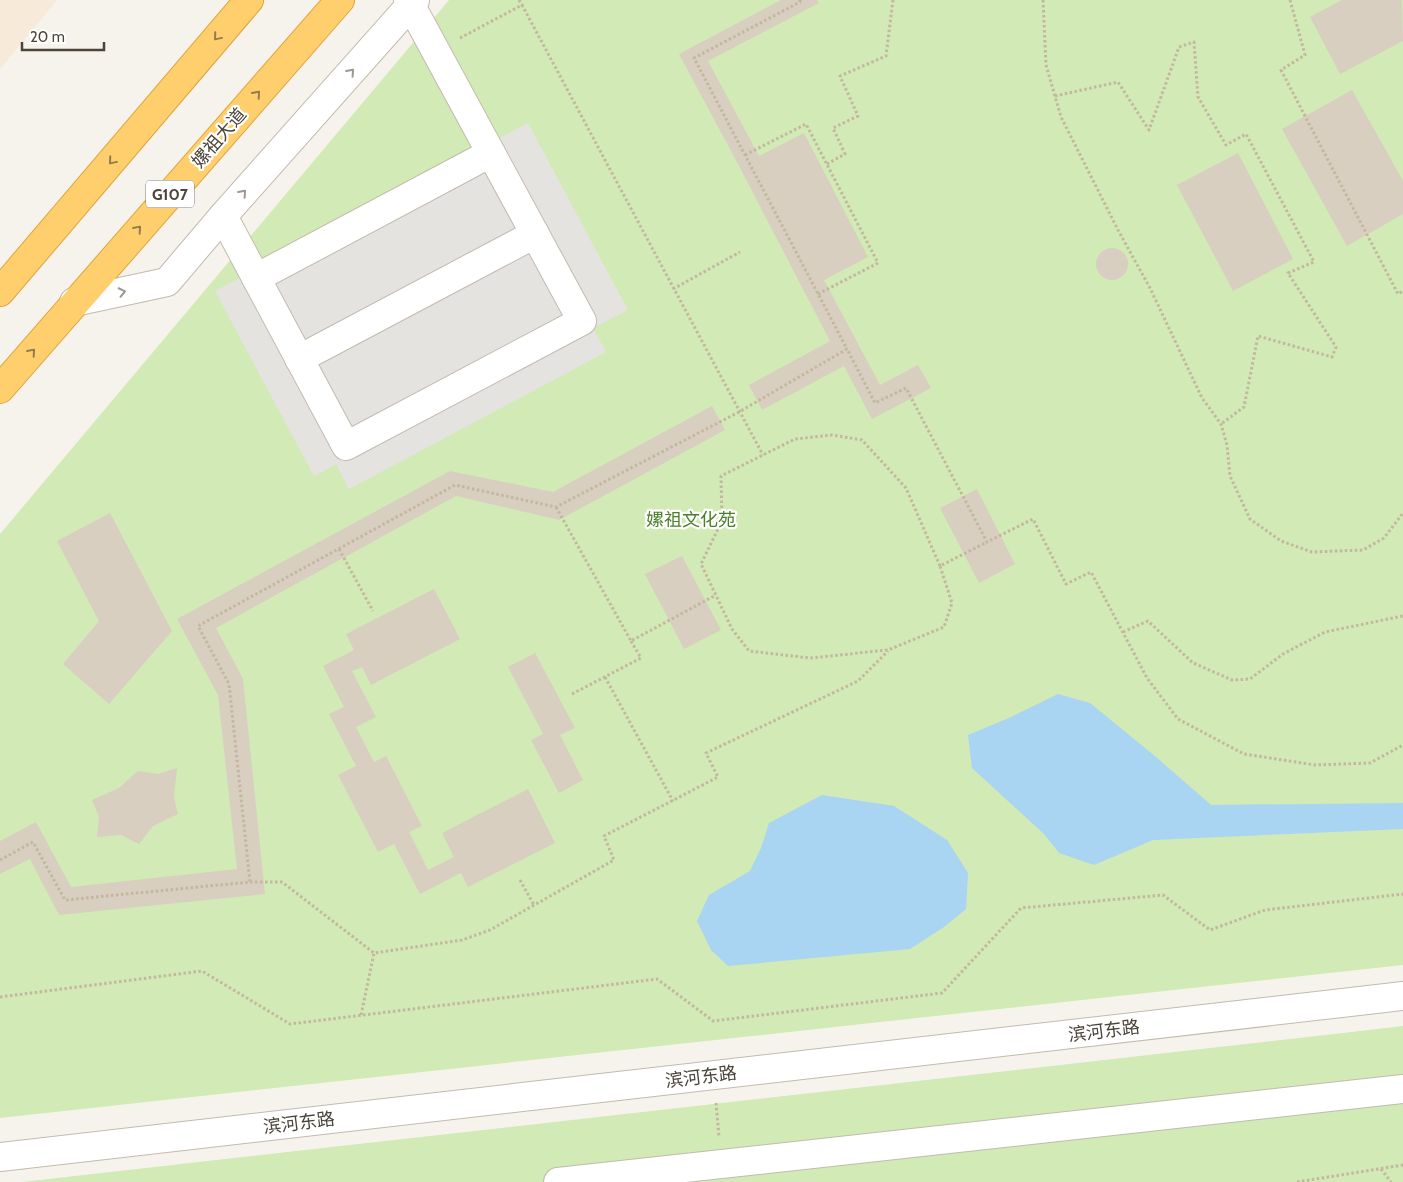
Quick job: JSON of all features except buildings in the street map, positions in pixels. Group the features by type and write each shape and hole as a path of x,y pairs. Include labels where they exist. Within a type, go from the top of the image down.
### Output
{"highway":[{"path":"0,292 249,0"},
{"name":"嫘祖大道","path":"0,389 74,302 340,0"}],"street":[{"path":"74,302 167,282 223,216 411,2 582,321 346,446 223,216"},
{"path":"256,278 491,153"},
{"path":"299,360 534,234"},
{"name":"滨河东路","path":"0,1157 1403,996"},
{"path":"558,1182 1403,1088"}],"path":[{"path":"519,0 763,455"},
{"path":"800,0 800,2 694,58 875,403 906,388 987,542"},
{"path":"827,164 845,154 833,128 858,116 840,76 886,56 893,0"},
{"path":"1043,0 1046,65 1061,117 1118,230 1150,288 1202,398 1221,424 1227,445 1230,476 1250,519 1280,540 1312,552 1363,550 1384,538 1403,513"},
{"path":"1290,0 1305,55 1280,70 1398,294 1403,291"},
{"path":"436,51 522,5"},
{"path":"1055,96 1118,82 1150,130 1179,47 1194,42 1198,97 1226,145 1246,134 1314,262 1288,274 1336,347 1332,357 1258,336 1244,407 1221,424"},
{"path":"745,155 806,124 878,263 818,294"},
{"path":"673,288 740,252"},
{"path":"250,882 229,684 198,626 455,485 556,506 739,412 847,350"},
{"path":"832,434 862,440 906,488 940,566 952,603 944,627 888,650 810,658 749,651 732,630 701,564 722,521 721,476 763,455 795,440 832,434"},
{"path":"556,506 641,658 572,694"},
{"path":"940,566 1033,518 1066,584 1091,572 1147,678 1178,719 1244,754 1316,766 1370,763 1403,745"},
{"path":"339,549 373,611"},
{"path":"631,641 716,595"},
{"path":"1123,632 1148,621 1193,663 1232,680 1250,680 1283,654 1325,632 1403,616"},
{"path":"0,860 33,842 65,900 250,882 282,882 374,953 462,940 490,930 614,860 604,836 718,777 706,753 858,681 888,650"},
{"path":"605,677 673,801"},
{"path":"520,880 534,905"},
{"path":"0,997 202,971 290,1024 658,979 713,1021 942,993 1021,908 1163,895 1210,930 1266,910 1403,894"},
{"path":"361,1015 374,953"},
{"path":"714,1075 721,1164"},
{"path":"1297,1182 1403,1166"},
{"path":"1380,1169 1391,1182"}],"shaded area":[{"path":"0,0 57,0 0,69"},
{"path":"528,123 628,310 593,328 606,352 349,489 336,464 314,476 215,291"}],"green space":[{"name":"嫘祖文化苑","path":"449,0 1403,0 1403,965 0,1118 0,534"},
{"path":"1403,1026 1403,1182 22,1182 1343,1033"}],"water":[{"path":"1058,694 1090,703 1211,805 1403,803 1403,829 1153,840 1094,865 1059,853 1044,834 972,768 968,735 1009,718"},
{"path":"822,795 894,806 947,840 968,873 966,909 944,927 910,949 728,966 711,950 697,921 709,895 750,871 761,848 769,823"}]}
